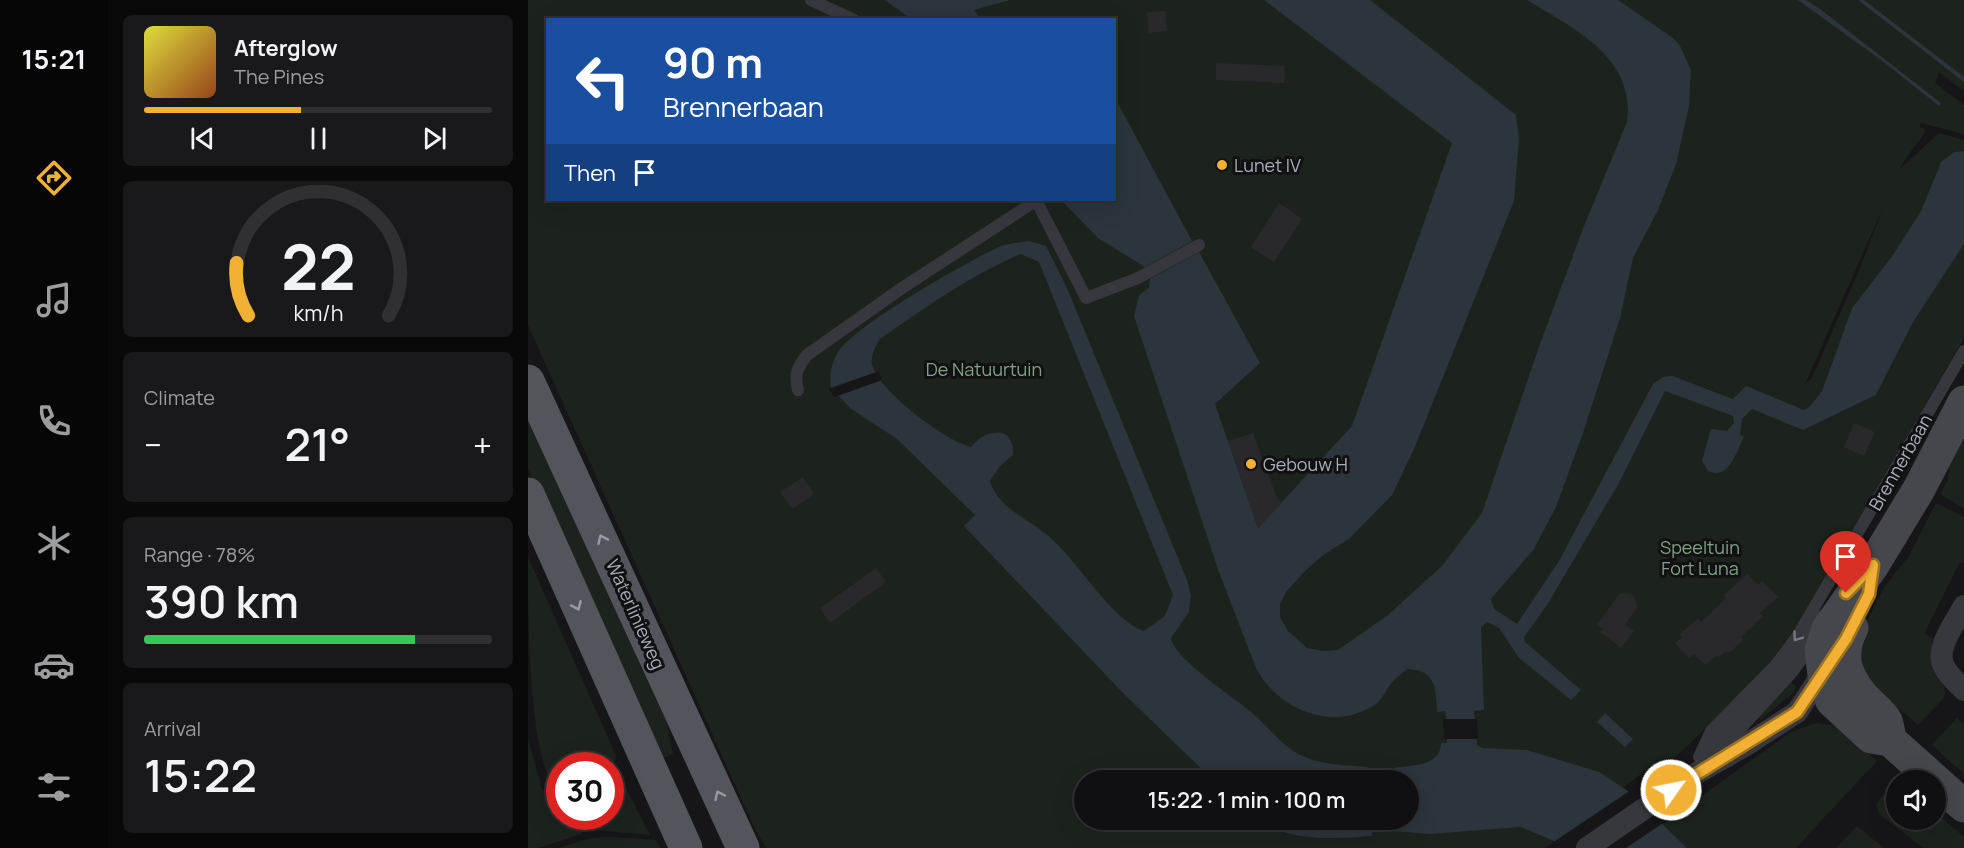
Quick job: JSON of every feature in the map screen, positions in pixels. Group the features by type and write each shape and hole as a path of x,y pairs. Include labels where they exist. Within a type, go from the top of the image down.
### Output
{"main road":[{"name":"Waterlinieweg","path":"528,381 743,848"},
{"path":"528,494 686,848"}],"street":[{"name":"Brennerbaan","path":"1849,701 1832,701 1825,684 1821,650 1828,629 1873,565 1919,489 1964,402"},
{"name":"Brennerbaan","path":"1690,777 1781,677 1833,607 1873,565"},
{"name":"Brennerbaan","path":"1797,712 1846,639 1869,594 1873,565"},
{"path":"1964,606 1942,649 1942,660 1944,668 1964,690"},
{"name":"Brennerbaan","path":"1846,639 1843,659 1847,674 1849,701"},
{"path":"1781,677 1802,669 1823,673"},
{"name":"Brennerbaan","path":"1587,848 1690,777 1797,712 1849,701"},
{"path":"1849,701 1924,770"},
{"path":"1946,790 1964,806"}],"lane":[{"path":"811,0 850,18"},
{"path":"798,390 795,378 797,367 807,355 902,288 1034,201"},
{"path":"1037,201 1086,298 1138,278 1199,245"},
{"name":"Brennerbaan","path":"1690,777 1712,731 1775,666 1798,635 1964,351"}],"green space":[{"path":"528,0 1964,0 1964,91 1939,72 1935,83 1964,105 1964,134 1921,123 1919,127 1926,129 1900,169 1939,133 1964,140 1964,151 1954,152 1938,169 1921,211 1893,255 1852,308 1822,391 1804,410 1733,399 1679,377 1803,430 1876,395 1912,324 1964,244 1964,338 1797,625 1773,659 1746,690 1667,765 1647,770 1551,839 1554,841 1546,848 766,848 755,829 528,325","holes":["1883,208 1860,268 1812,378 1805,384"]},
{"path":"528,419 667,723 673,754 664,758 564,555 528,469"},
{"path":"1964,429 1964,509 1940,494 1948,480 1951,455"},
{"path":"1936,503 1964,517 1964,563 1960,562 1924,634 1936,640 1945,693 1943,699 1918,725 1867,681 1856,662 1858,638 1885,586 1909,556"},
{"path":"528,557 614,752 546,752 546,770 536,720 528,614"},
{"path":"1792,682 1796,687 1794,692 1761,720 1757,715 1785,683"},
{"path":"1957,718 1964,725 1964,774 1932,745"},
{"path":"1816,723 1836,726 1877,761 1796,848 1687,848 1661,825 1791,732"},
{"path":"528,739 542,789 546,793 546,830 583,830 581,834 538,848 528,848"},
{"path":"624,784 650,835 594,830 624,830"},
{"path":"1886,792 1886,819 1879,814 1876,804"},
{"path":"1946,821 1964,837 1964,848 1923,848 1900,830 1946,830"},
{"path":"1857,826 1884,848 1836,848"},
{"path":"591,838 656,840 660,848 558,848"}],"shaded area":[{"path":"885,0 1010,0 974,10 980,18 910,18"},
{"path":"1264,0 1370,0 1516,115 1519,139 1514,201 1414,449 1392,495 1349,539 1323,555 1305,571 1286,592 1280,604 1280,617 1288,631 1307,648 1323,651 1338,650 1388,615 1442,566 1482,513 1540,344 1584,226 1627,122 1627,99 1622,80 1612,62 1582,34 1527,0 1618,0 1673,38 1680,46 1691,70 1689,106 1676,164 1658,210 1633,258 1620,318 1583,433 1556,507 1534,549 1491,599 1494,609 1517,624 1559,561 1653,384 1663,377 1673,376 1733,399 1746,386 1804,410 1810,406 1822,391 1852,308 1893,255 1921,211 1941,162 1954,152 1964,151 1964,244 1912,324 1876,395 1803,430 1752,409 1742,419 1740,435 1744,437 1735,457 1727,469 1715,473 1708,471 1702,461 1711,429 1727,431 1734,423 1733,416 1665,391 1619,483 1547,605 1524,637 1525,642 1581,690 1571,700 1519,658 1499,628 1487,622 1481,627 1484,710 1474,711 1477,745 1482,748 1527,750 1599,772 1628,791 1687,848 1562,848 1554,841 1521,827 1429,834 1392,831 1419,830 1419,770 1393,770 1393,768 1431,761 1440,751 1441,743 1447,743 1445,711 1437,712 1435,688 1429,677 1417,670 1407,669 1376,704 1360,713 1343,717 1308,713 1278,695 1256,668 1219,572 1134,316 1139,295 1149,288 1150,279 1199,252 1260,363 1215,404 1258,528 1352,426 1452,143"},
{"path":"1798,0 1806,0 1820,9 1941,103 1939,106 1881,60"},
{"path":"1858,0 1864,0 1964,77 1964,82"},
{"path":"1116,100 1192,241 1145,267 1098,238 1062,201 1116,201"},
{"path":"1029,241 1046,246 1067,288 1187,580 1191,595 1189,612 1171,638 1174,646 1205,677 1251,712 1293,751 1324,763 1367,767 1370,770 1203,770 1123,693 964,526 975,515 897,439 850,408 831,388 831,370 838,352 866,326 912,295 1005,245","holes":["1021,254 1039,262 1173,595 1165,616 1144,631 1118,614 1058,545 1039,528 1014,512 994,490 990,481 1000,466 1013,455 1010,439 1003,434 992,433 971,447 945,435 914,414 887,388 877,376 872,365 875,348 880,339 948,293 1002,262"]},
{"path":"1605,713 1633,739 1625,747 1597,722"},
{"path":"1278,830 1372,830 1372,836 1327,838"}],"pier":[{"path":"879,371 882,380 835,397 828,389"},
{"path":"1443,719 1477,719 1478,739 1444,739"},
{"path":"1631,790 1663,823 1626,848 1557,848 1552,843"}],"building":[{"path":"1165,11 1167,31 1149,33 1147,12"},
{"path":"1216,63 1285,66 1284,83 1216,80"},
{"path":"1279,203 1302,219 1274,262 1251,247"},
{"path":"1854,423 1875,432 1864,456 1844,447"},
{"name":"Gebouw H","path":"1253,433 1277,498 1282,503 1258,528 1228,441"},
{"path":"803,477 814,494 792,509 780,492"},
{"path":"876,568 886,582 830,623 820,608"},
{"path":"1747,574 1758,585 1762,581 1778,597 1760,613 1763,616 1741,637 1743,640 1729,653 1726,651 1719,657 1717,655 1707,664 1704,664 1694,654 1689,658 1675,643 1682,637 1680,634 1698,618 1701,622 1726,598 1724,595"},
{"path":"1620,593 1633,595 1638,606 1625,625 1634,631 1621,648 1600,632 1603,629 1597,625"}],"place":[{"name":"Lunet IV","path":"1222,165"},
{"name":"Gebouw H","path":"1251,464"}],"route":[{"path":"1671,790 1797,712 1846,639 1869,594 1873,565 1846,593"}],"park label":[{"name":"De Natuurtuin","path":"984,369"},
{"name":"Speeltuin Fort Luna","path":"1700,557"}]}
